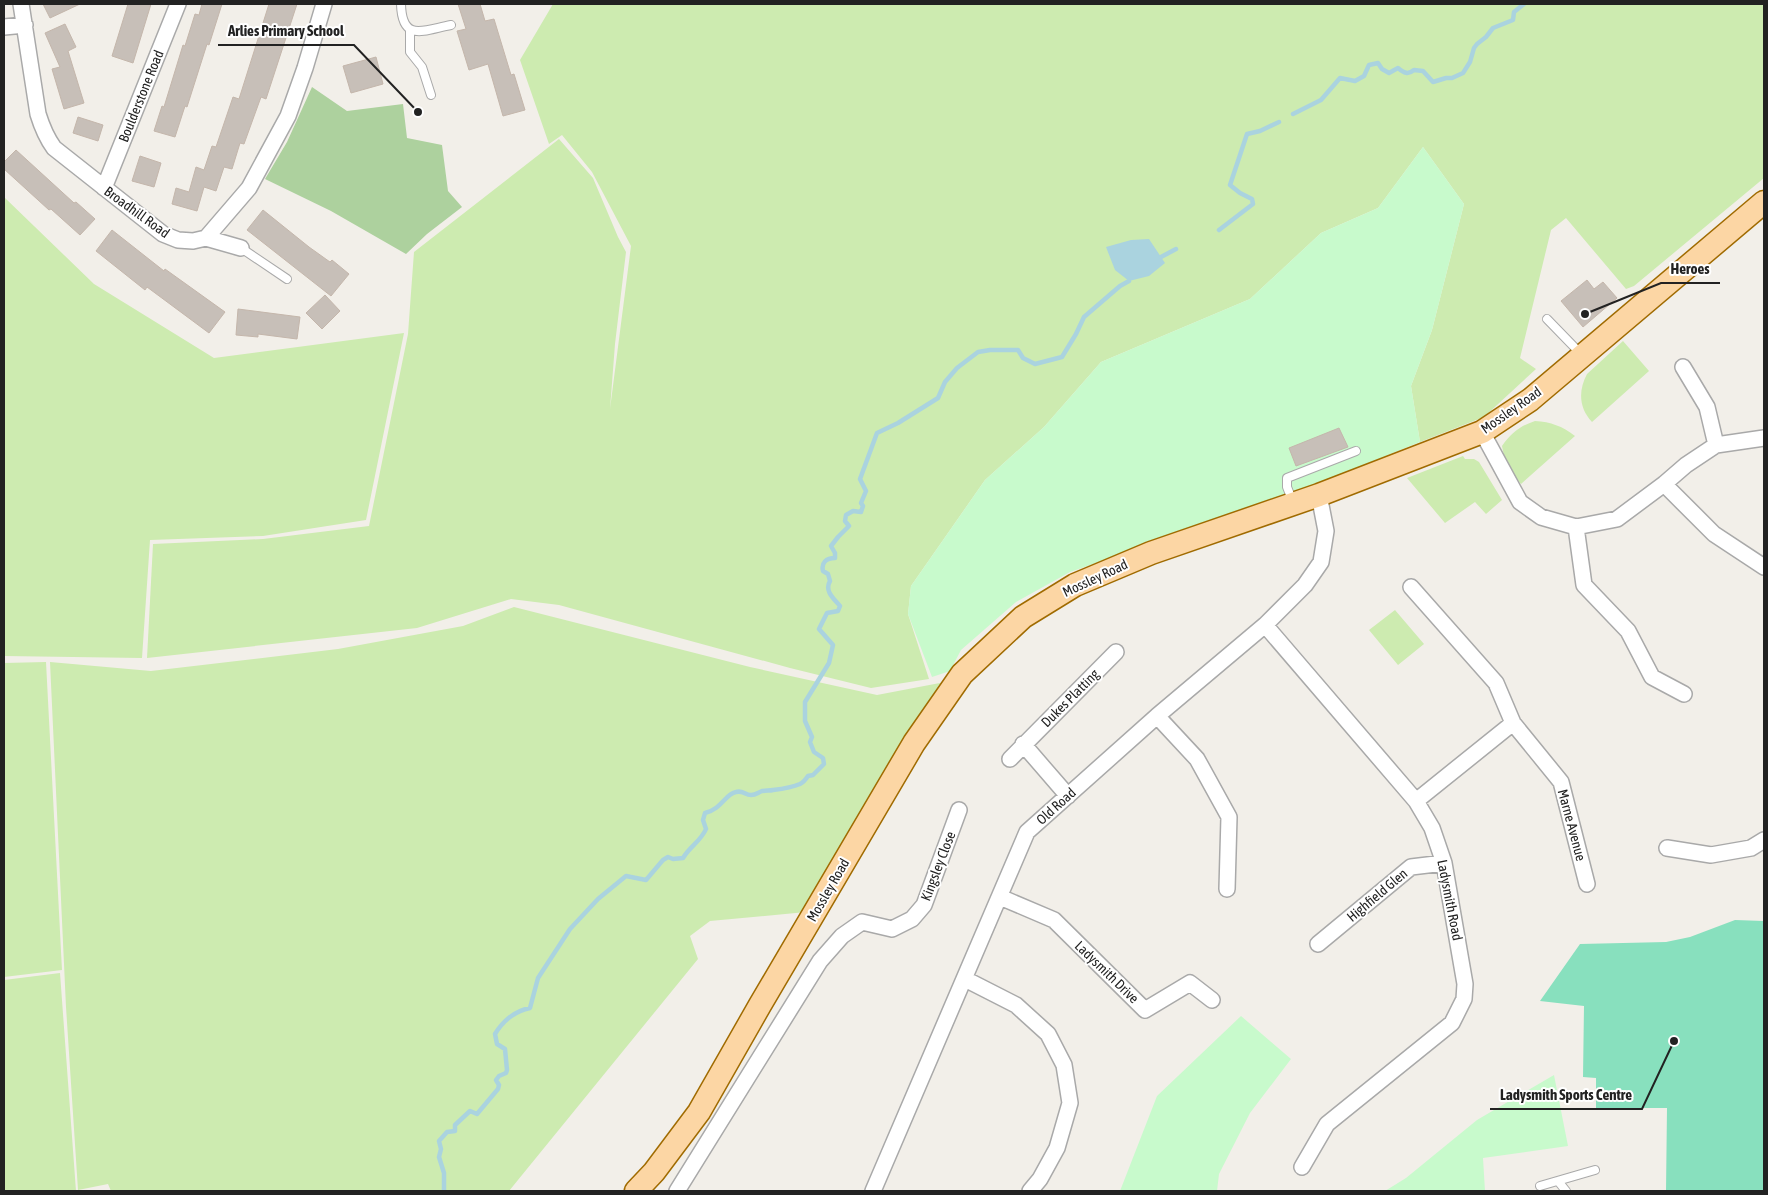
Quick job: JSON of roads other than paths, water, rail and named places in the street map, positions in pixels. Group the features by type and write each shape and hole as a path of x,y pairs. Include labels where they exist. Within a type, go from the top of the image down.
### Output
{"main road":[{"name":"Mossley Road","path":"636,1191 654,1172 699,1112 914,743 962,674 1023,616 1075,585 1143,557 1319,495 1482,432 1530,400 1764,202"}],"street":[{"name":"Broadhill Road","path":"21,4 38,114 42,128 54,148 163,234 178,240 193,241 206,238"},
{"name":"Boulderstone Road","path":"104,188 178,4"},
{"path":"240,248 206,238 249,188 288,116 324,4"},
{"path":"4,27 25,25"},
{"path":"1683,368 1707,406 1716,445"},
{"path":"1482,432 1520,502 1541,517 1576,527 1617,518 1664,484 1686,465 1716,445 1764,438"},
{"path":"1664,484 1714,534 1764,567"},
{"name":"Old Road","path":"872,1191 1028,832 1157,716 1265,625 1305,585 1321,562 1326,530 1319,495"},
{"path":"1576,527 1584,584 1628,631 1652,677 1684,694"},
{"name":"Marne Avenue","path":"1412,587 1496,683 1512,723 1561,782 1587,884"},
{"name":"Ladysmith Road","path":"1265,625 1416,801 1432,828 1444,863 1465,984 1464,999 1452,1023 1327,1124 1302,1167"},
{"name":"Dukes Platting","path":"1010,758 1116,652"},
{"path":"1157,716 1197,759 1229,817 1227,889"},
{"path":"1416,801 1512,723"},
{"path":"1024,744 1068,796"},
{"name":"Kingsley Close","path":"677,1191 820,961 842,936 862,922 892,929 912,919 924,905 959,810"},
{"path":"1666,848 1711,855 1751,848 1764,840"},
{"name":"Highfield Glen","path":"1318,944 1411,867 1444,863"},
{"name":"Ladysmith Drive","path":"1000,897 1054,920 1145,1010 1190,983 1212,1000"},
{"path":"965,979 1016,1005 1048,1034 1064,1065 1070,1103 1057,1148 1040,1179 1030,1191"},
{"path":"760,1005 784,1021"}],"lane":[{"path":"401,4 401,14 405,26 410,30 420,31 452,25"},
{"path":"410,30 410,52 422,67 431,95"},
{"path":"240,248 287,278"},
{"path":"1547,319 1583,355"},
{"path":"1293,504 1286,487 1287,478 1356,451"},
{"path":"1540,1186 1595,1170"},
{"path":"1558,1181 1566,1191"}],"water":[{"path":"1149,239 1165,263 1149,276 1129,281 1115,270 1106,247 1131,240"}],"waterway":[{"path":"1293,114 1321,100 1340,78 1355,81 1364,76 1369,65 1378,63 1382,69 1389,73 1398,68 1406,73 1414,70 1423,71 1433,82 1452,78 1463,73 1470,62 1477,44 1493,28 1513,20 1514,12 1524,4"},
{"path":"1219,230 1253,204 1252,199 1230,185 1247,134 1260,131 1279,122"},
{"path":"1161,257 1176,249"},
{"path":"444,1191 444,1173 439,1157 441,1149 439,1141 447,1132 455,1131 455,1125 470,1111 477,1114 498,1089 499,1085 496,1080 499,1076 506,1073 507,1070 505,1049 497,1044 495,1034 510,1017 530,1008 538,978 570,929 598,899 626,876 646,880 663,860 668,857 673,859 683,858 706,829 703,820 705,813 711,811 732,793 740,792 753,795 763,791 797,785 808,776 813,775 824,764 823,758 814,752 810,742 812,737 805,721 805,702 829,663 833,645 819,629 827,613 838,611 840,606 829,591 828,585 830,581 828,574 823,571 823,566 827,560 835,558 835,553 831,546 849,526 845,521 846,515 853,511 861,512 863,506 861,503 866,491 860,479 877,433 898,423 938,398 945,382 957,368 978,352 1018,350 1023,358 1035,364 1062,357 1084,317 1120,286 1129,281"}],"place":[{"name":"Arlies Primary School","path":"418,112"},
{"name":"Heroes","path":"1585,314"},
{"name":"Ladysmith Sports Centre","path":"1674,1041"}]}
